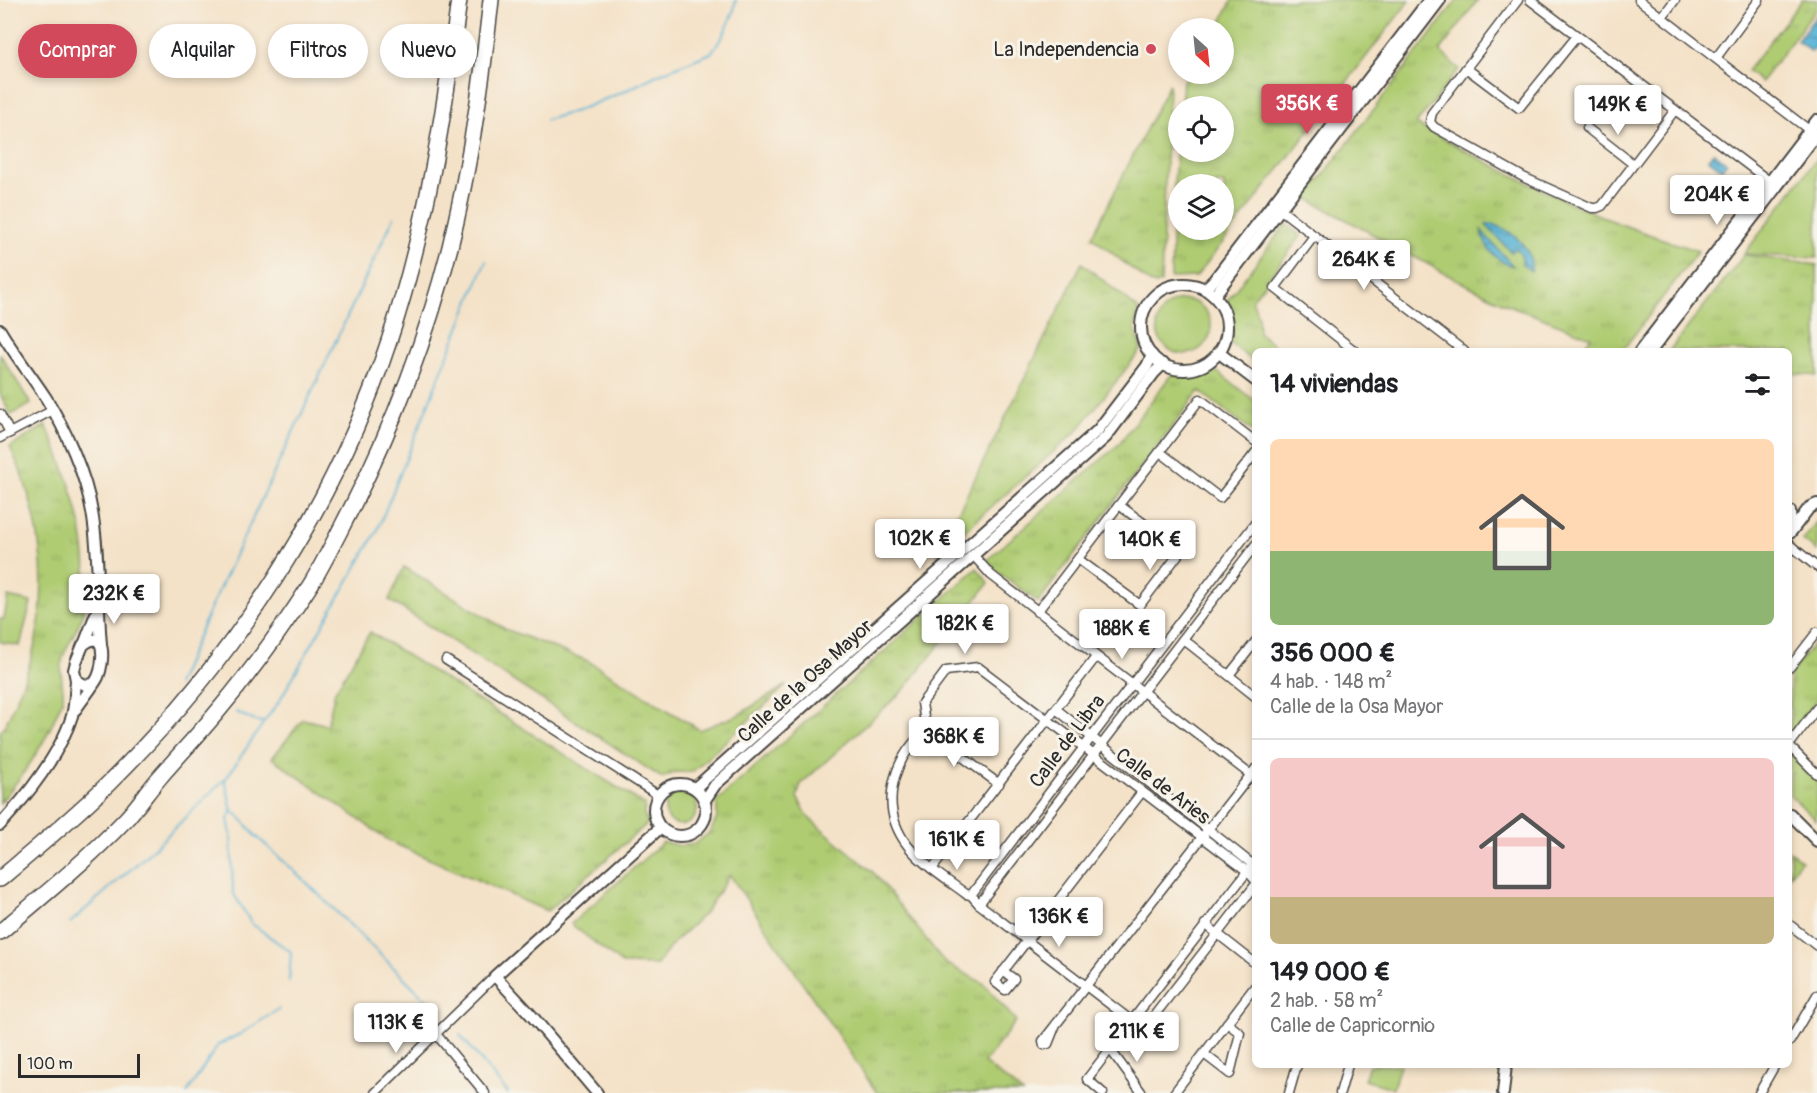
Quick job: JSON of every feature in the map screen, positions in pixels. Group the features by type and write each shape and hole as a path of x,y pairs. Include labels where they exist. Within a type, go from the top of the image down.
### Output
{"highway":[{"path":"0,879 108,784 179,706 224,649 283,565 315,511 338,466 373,386 392,331 421,229 446,96 459,0"},
{"path":"0,932 64,878 126,819 219,710 312,583 376,461 420,348 450,247 472,134 491,0"},
{"path":"0,869 152,737"},
{"path":"0,919 84,849 160,777"}],"street":[{"path":"1204,289 1214,280 1429,0"},
{"path":"1214,296 1440,0"},
{"path":"1518,0 1432,114 1430,122 1434,127 1524,178 1592,208 1597,208 1602,206 1675,110"},
{"path":"1530,0 1769,182"},
{"path":"1639,0 1813,132"},
{"path":"1662,17 1675,0"},
{"path":"1716,58 1759,0"},
{"path":"1466,68 1519,108 1577,36"},
{"path":"1653,348 1813,132 1817,120"},
{"path":"1587,128 1634,164"},
{"path":"1642,348 1769,182 1813,132"},
{"path":"1281,210 1460,348"},
{"path":"1314,236 1275,288 1351,348"},
{"path":"1184,284 1204,289 1214,296 1226,318 1224,342 1218,352 1202,365 1192,368 1173,368 1163,364 1152,355 1143,340 1140,325 1143,312 1157,293 1166,287 1184,284"},
{"path":"0,330 53,410 81,472 92,510 99,571 98,608 104,656 100,674 72,714 46,767 28,793 0,825"},
{"path":"1218,352 1252,378"},
{"name":"Calle de la Osa Mayor","path":"695,788 1098,430 1147,366 1152,355"},
{"name":"Calle de la Osa Mayor","path":"705,801 715,785 1106,437 1163,364"},
{"path":"1037,612 1200,399 1252,439"},
{"path":"0,438 53,410"},
{"path":"0,414 10,433"},
{"path":"1160,452 1220,498 1252,457"},
{"path":"1792,529 1809,508 1817,504"},
{"path":"1078,559 1140,605 1181,552 1119,505"},
{"name":"Calle de Libra","path":"970,895 1252,527"},
{"path":"1792,547 1817,567"},
{"path":"979,904 1252,549"},
{"path":"973,555 991,575 1037,612 1252,773"},
{"path":"72,714 76,680 74,670 98,608"},
{"path":"1792,665 1817,632"},
{"path":"1183,639 1252,694"},
{"path":"85,642 95,640 101,644"},
{"path":"1229,675 1252,645"},
{"path":"932,869 1096,657"},
{"path":"446,660 658,795"},
{"name":"Calle de Aries","path":"926,730 922,703 946,671 978,667 1202,837 1252,865"},
{"path":"76,680 85,685 92,684"},
{"path":"1792,743 1817,708"},
{"name":"Calle de Aries","path":"1056,709 1252,865"},
{"path":"999,784 926,730 903,756 894,776 891,807 900,835 914,854 932,869 970,895 1131,1021 1142,1025 1148,1023 1252,888"},
{"path":"1792,748 1817,774"},
{"path":"1056,1024 1208,829 1252,776"},
{"path":"682,784 695,788 705,801 705,815 696,831 688,835 676,836 660,828 653,813 658,795 670,786 682,784"},
{"path":"1003,971 1014,979 1005,990 995,982 1003,971 1142,792"},
{"path":"1792,816 1817,840"},
{"path":"375,1093 495,976 660,828"},
{"path":"1103,1093 1087,1079 1252,865"},
{"path":"1205,924 1252,961"},
{"path":"1792,927 1817,946"},
{"path":"495,976 597,1093"},
{"path":"1174,1093 1252,990"},
{"path":"1792,1038 1817,995"},
{"path":"1204,1054 1230,1074 1240,1033 1227,1023"},
{"path":"436,1034 485,1093"},
{"path":"1110,1048 1142,1093"},
{"path":"1289,1093 1296,1068"},
{"path":"1340,1093 1347,1068"},
{"path":"1503,1093 1506,1068"},
{"path":"1759,1093 1773,1068"}],"green space":[{"path":"1232,0 1410,0 1234,228 1234,174 1175,174 1176,162 1234,162 1234,96 1182,96 1183,84 1234,84 1234,18 1223,18"},
{"path":"1457,0 1478,0 1440,51 1459,69 1416,124 1504,171 1571,203 1619,224 1698,251 1624,348 1583,348 1591,337 1506,304 1306,198"},
{"path":"1802,0 1817,0 1817,8 1761,82 1747,71"},
{"path":"1169,84 1161,283 1156,285 1150,283 1092,237"},
{"path":"1817,158 1817,258 1744,254"},
{"path":"1286,224 1301,236 1252,300 1258,316 1259,333 1277,348 1252,348 1252,361 1230,343 1232,322 1231,312 1226,302"},
{"path":"1172,240 1225,240 1196,277 1171,278"},
{"path":"1744,255 1817,265 1817,376 1792,373 1792,348 1671,348"},
{"path":"1082,263 1138,309 1135,329 1141,350 1077,431 937,555"},
{"path":"1179,300 1189,300 1199,304 1207,312 1211,327 1207,342 1199,350 1189,354 1179,354 1169,350 1161,342 1157,332 1157,322 1161,312 1169,304"},
{"path":"0,354 31,404 11,415 0,394"},
{"path":"1211,367 1252,399 1252,431 1199,391 1038,602 997,571 987,560 1118,445 1171,375 1187,375"},
{"path":"46,425 64,469 78,515 86,563 86,587 79,624 62,661 63,698 61,704 38,750 0,803 0,732 6,724 31,659 41,605 42,578 36,524 21,472 10,447"},
{"path":"1817,521 1817,551 1803,540"},
{"path":"404,567 505,629 588,661 700,730 738,715 787,685 692,772 676,772 662,778 389,600"},
{"path":"977,568 989,583 903,691 801,784 797,797 809,818 874,873 945,963 983,983 1016,1021 984,1063 1023,1093 877,1093 730,875 704,914 674,942 657,965 622,964 571,924 663,842 682,846 696,843 710,832 717,818 717,801"},
{"path":"8,597 31,602 20,646 0,642 0,619 4,619"},
{"path":"370,632 645,805 644,814 648,823 547,911 391,842 272,758 303,719 327,725 335,691"},
{"path":"1817,639 1817,699 1792,732 1792,672"},
{"path":"1792,756 1817,780 1816,820 1792,797"},
{"path":"681,793 692,798 697,809 692,820 681,825 670,820 665,809 670,798"},
{"path":"1792,853 1801,860 1792,872"},
{"path":"1368,1068 1399,1068 1393,1088 1364,1080"}],"water":[{"path":"1817,15 1817,45 1812,52 1797,41"},
{"path":"1713,152 1727,163 1722,169 1708,159"},
{"path":"1493,224 1514,236 1525,248 1529,255 1531,271 1522,264 1517,248 1511,252 1486,225"},
{"path":"1481,230 1513,266 1492,253"}],"waterway":[{"path":"546,120 576,111 711,53 723,36 736,0"},
{"path":"177,685 210,609 394,217"},
{"path":"264,722 278,703 377,531 486,261"},
{"path":"236,712 255,721 264,722 225,780 232,811 441,1014"},
{"path":"70,923 148,854 224,780"},
{"path":"232,811 228,819 231,835 233,893 252,924 291,952 289,981"},
{"path":"187,1093 218,1045 242,1033 279,1009"},
{"path":"460,1035 508,1093"}],"place":[{"name":"La Independencia","path":"1151,49"}]}
